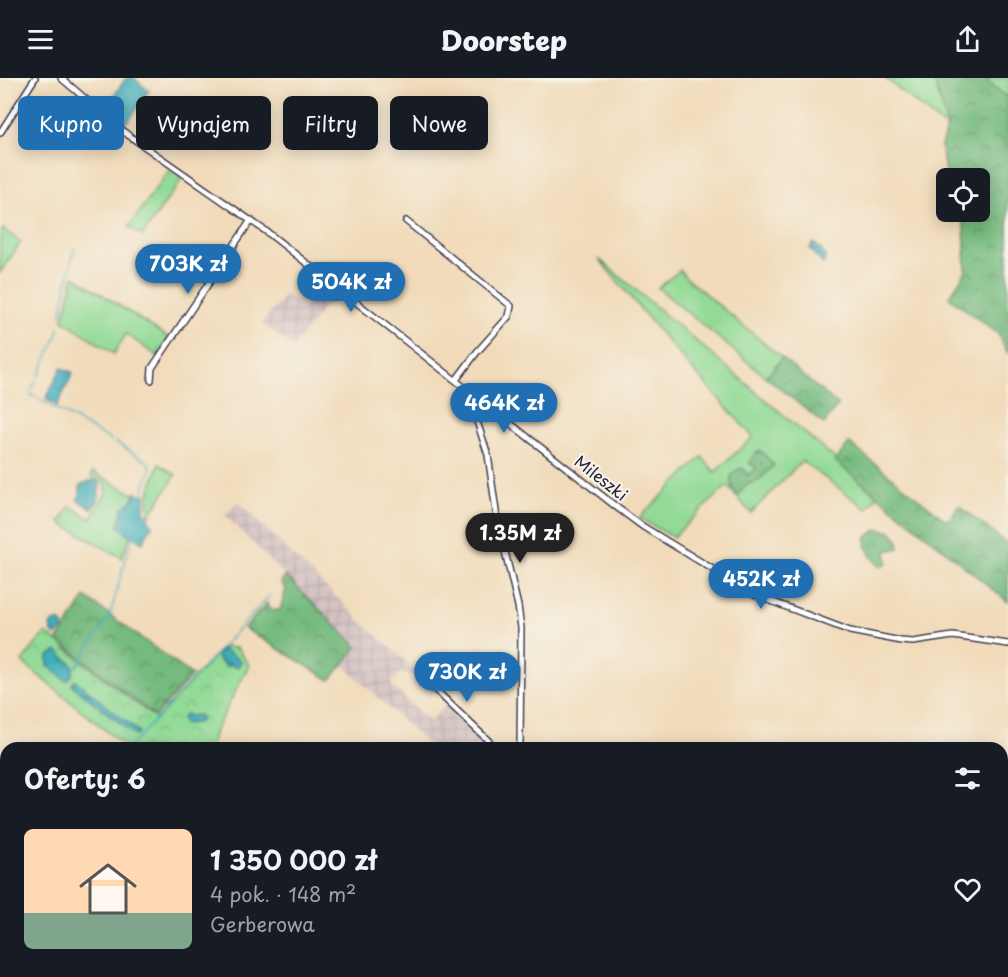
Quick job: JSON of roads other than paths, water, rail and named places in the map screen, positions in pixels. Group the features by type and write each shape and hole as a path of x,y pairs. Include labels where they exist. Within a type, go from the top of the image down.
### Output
{"street":[{"path":"0,133 34,78"},
{"name":"Mileszki","path":"61,78 137,142 250,220 642,526 755,595 850,631 888,639 913,642 954,636 1008,644"},
{"path":"151,380 152,368 250,220"},
{"path":"406,221 511,306 509,316 456,380"},
{"path":"466,388 488,454 497,518 518,606 521,628 520,742"},
{"path":"420,675 490,742"}],"water":[{"path":"126,78 134,78 149,91 146,96 136,96 136,110 125,123 124,96 114,96"},
{"path":"812,244 824,253 823,264 810,249"},
{"path":"61,368 73,373 57,406 46,399"},
{"path":"92,480 100,484 98,501 92,509 77,500 80,495 80,485"},
{"path":"136,494 145,495 144,510 152,526 142,543 119,527 122,509 134,499"},
{"path":"59,621 63,624 63,629 56,636 52,633 50,626 53,622"},
{"path":"223,649 241,661 238,667 234,667 231,663 227,667 218,660 217,655"},
{"path":"57,651 73,665 73,673 67,681 48,666 48,656"},
{"path":"75,680 139,732 136,736 72,685"},
{"path":"186,714 199,715 202,720 184,724 181,719"}],"waterway":[{"path":"61,316 74,248"},
{"path":"38,377 59,327"},
{"path":"31,391 36,381"},
{"path":"30,394 111,440"},
{"path":"115,442 148,462 151,468 142,495"},
{"path":"73,668 76,667 110,615 132,537"},
{"path":"135,742 270,595"}]}
